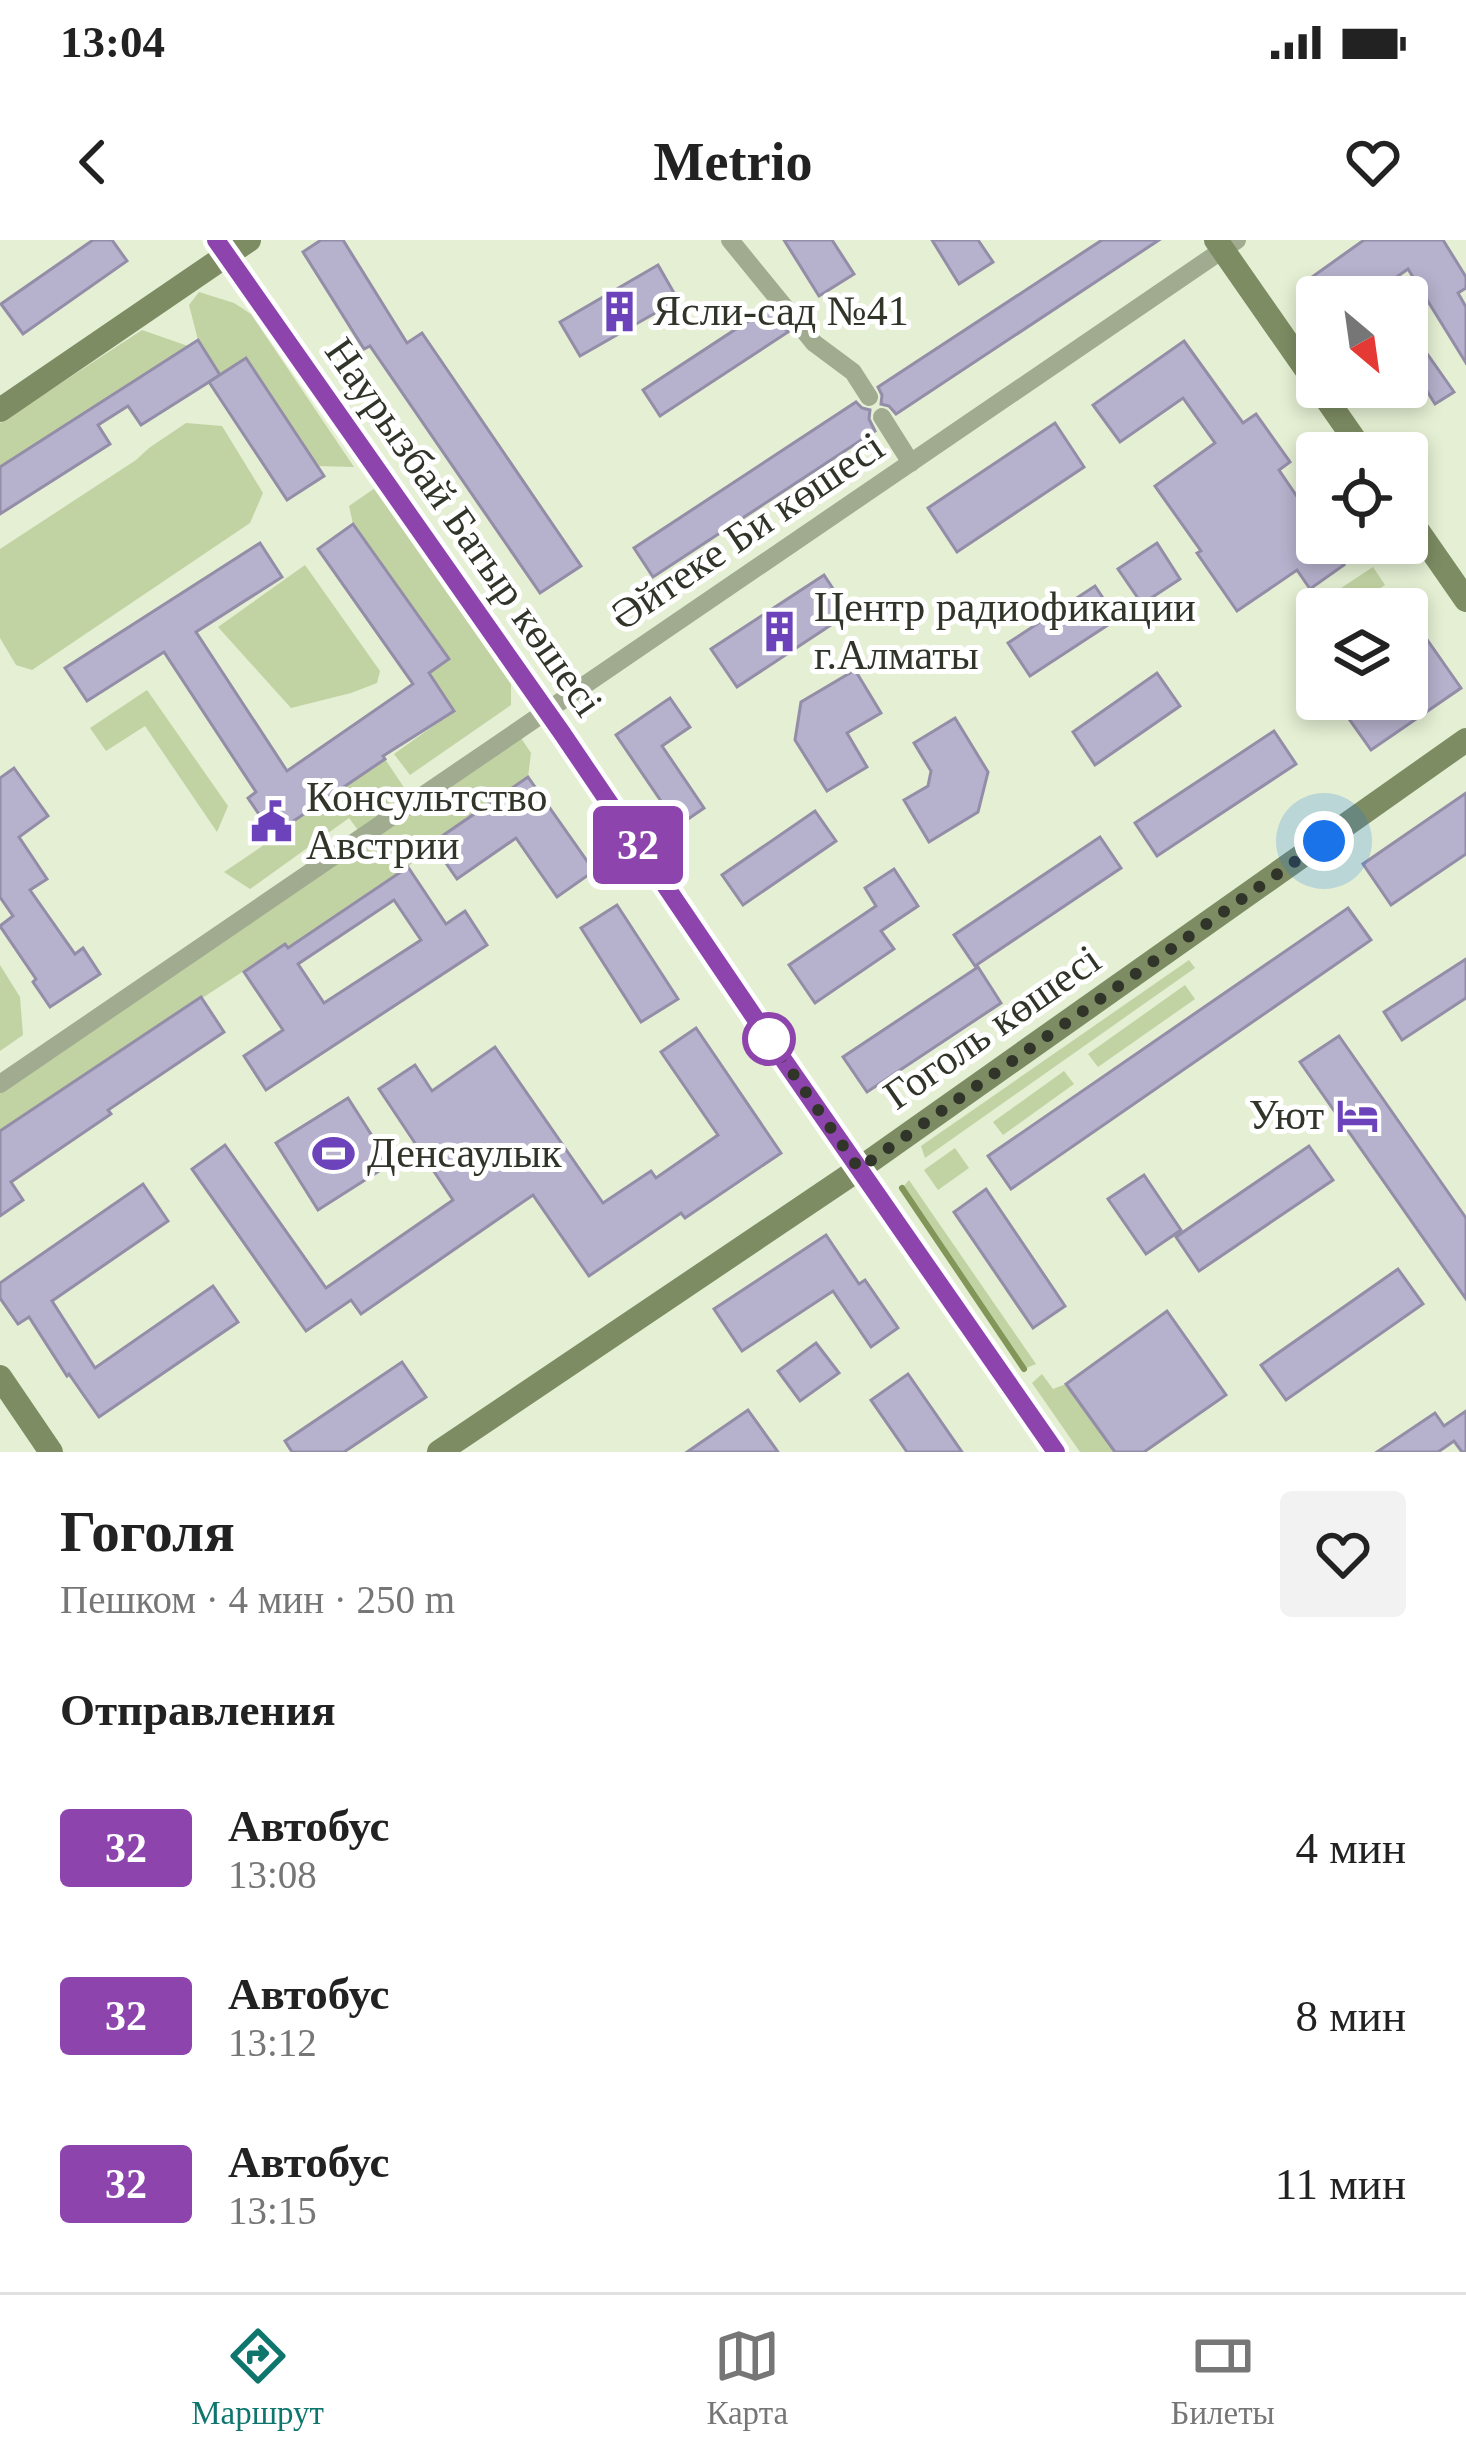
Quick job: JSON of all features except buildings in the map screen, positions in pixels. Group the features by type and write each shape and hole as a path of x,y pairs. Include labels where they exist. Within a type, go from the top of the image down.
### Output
{"main road":[{"path":"0,410 221,248 249,240"},
{"path":"1225,243 1296,352"},
{"name":"Наурызбай Батыр көшесі","path":"221,248 1056,1452"},
{"path":"1428,545 1466,600"},
{"name":"Гоголь көшесі","path":"439,1452 859,1169 1466,740"},
{"path":"0,1377 51,1452"}],"street":[{"path":"730,240 814,343 853,372 869,397"},
{"name":"Әйтеке Би көшесі","path":"0,1084 911,463 1225,243"},
{"path":"882,417 911,463"}],"green space":[{"path":"199,292 251,314 354,467 317,466 246,358 220,375 198,340 189,305"},
{"path":"142,330 188,346 0,467 0,423"},
{"path":"186,423 222,426 263,493 250,523 32,670 16,665 0,638 0,549"},
{"path":"375,488 511,684 511,705 410,775 394,754 454,711 425,676 449,659 353,524 349,506"},
{"path":"305,565 380,671 377,683 291,708 218,627"},
{"path":"1373,567 1385,585 1381,588 1341,588"},
{"path":"147,690 228,806 217,832 145,726 106,751 90,728"},
{"path":"517,732 531,753 528,777 432,843 408,867 288,948 285,944 0,1130 0,1084"},
{"path":"385,759 409,795 358,830 349,818 250,889 224,872 273,835"},
{"path":"1189,960 1195,968 925,1158 921,1146"},
{"path":"0,965 20,997 23,1035 0,1051"},
{"path":"1185,985 1195,999 1098,1067 1088,1054"},
{"path":"1064,1071 1074,1084 1003,1135 993,1122"},
{"path":"955,1148 969,1168 938,1190 924,1170"},
{"path":"909,1180 1036,1364 1024,1369 902,1188"},
{"path":"1042,1374 1053,1389 1066,1384 1115,1452 1080,1452 1032,1383"}],"waterway":[{"path":"902,1188 1024,1369"}],"bus line":[{"name":"32","path":"216,240 1056,1452"}],"place":[{"name":"Ясли-сад №41","path":"619,311"},
{"name":"Центр радиофикации г.Алматы","path":"780,631"},
{"name":"Консультство Австрии","path":"272,821"},
{"name":"Уют","path":"1358,1115"},
{"name":"Денсаулык","path":"333,1153"}],"route":[{"path":"769,1039 859,1169 1324,841"}]}
